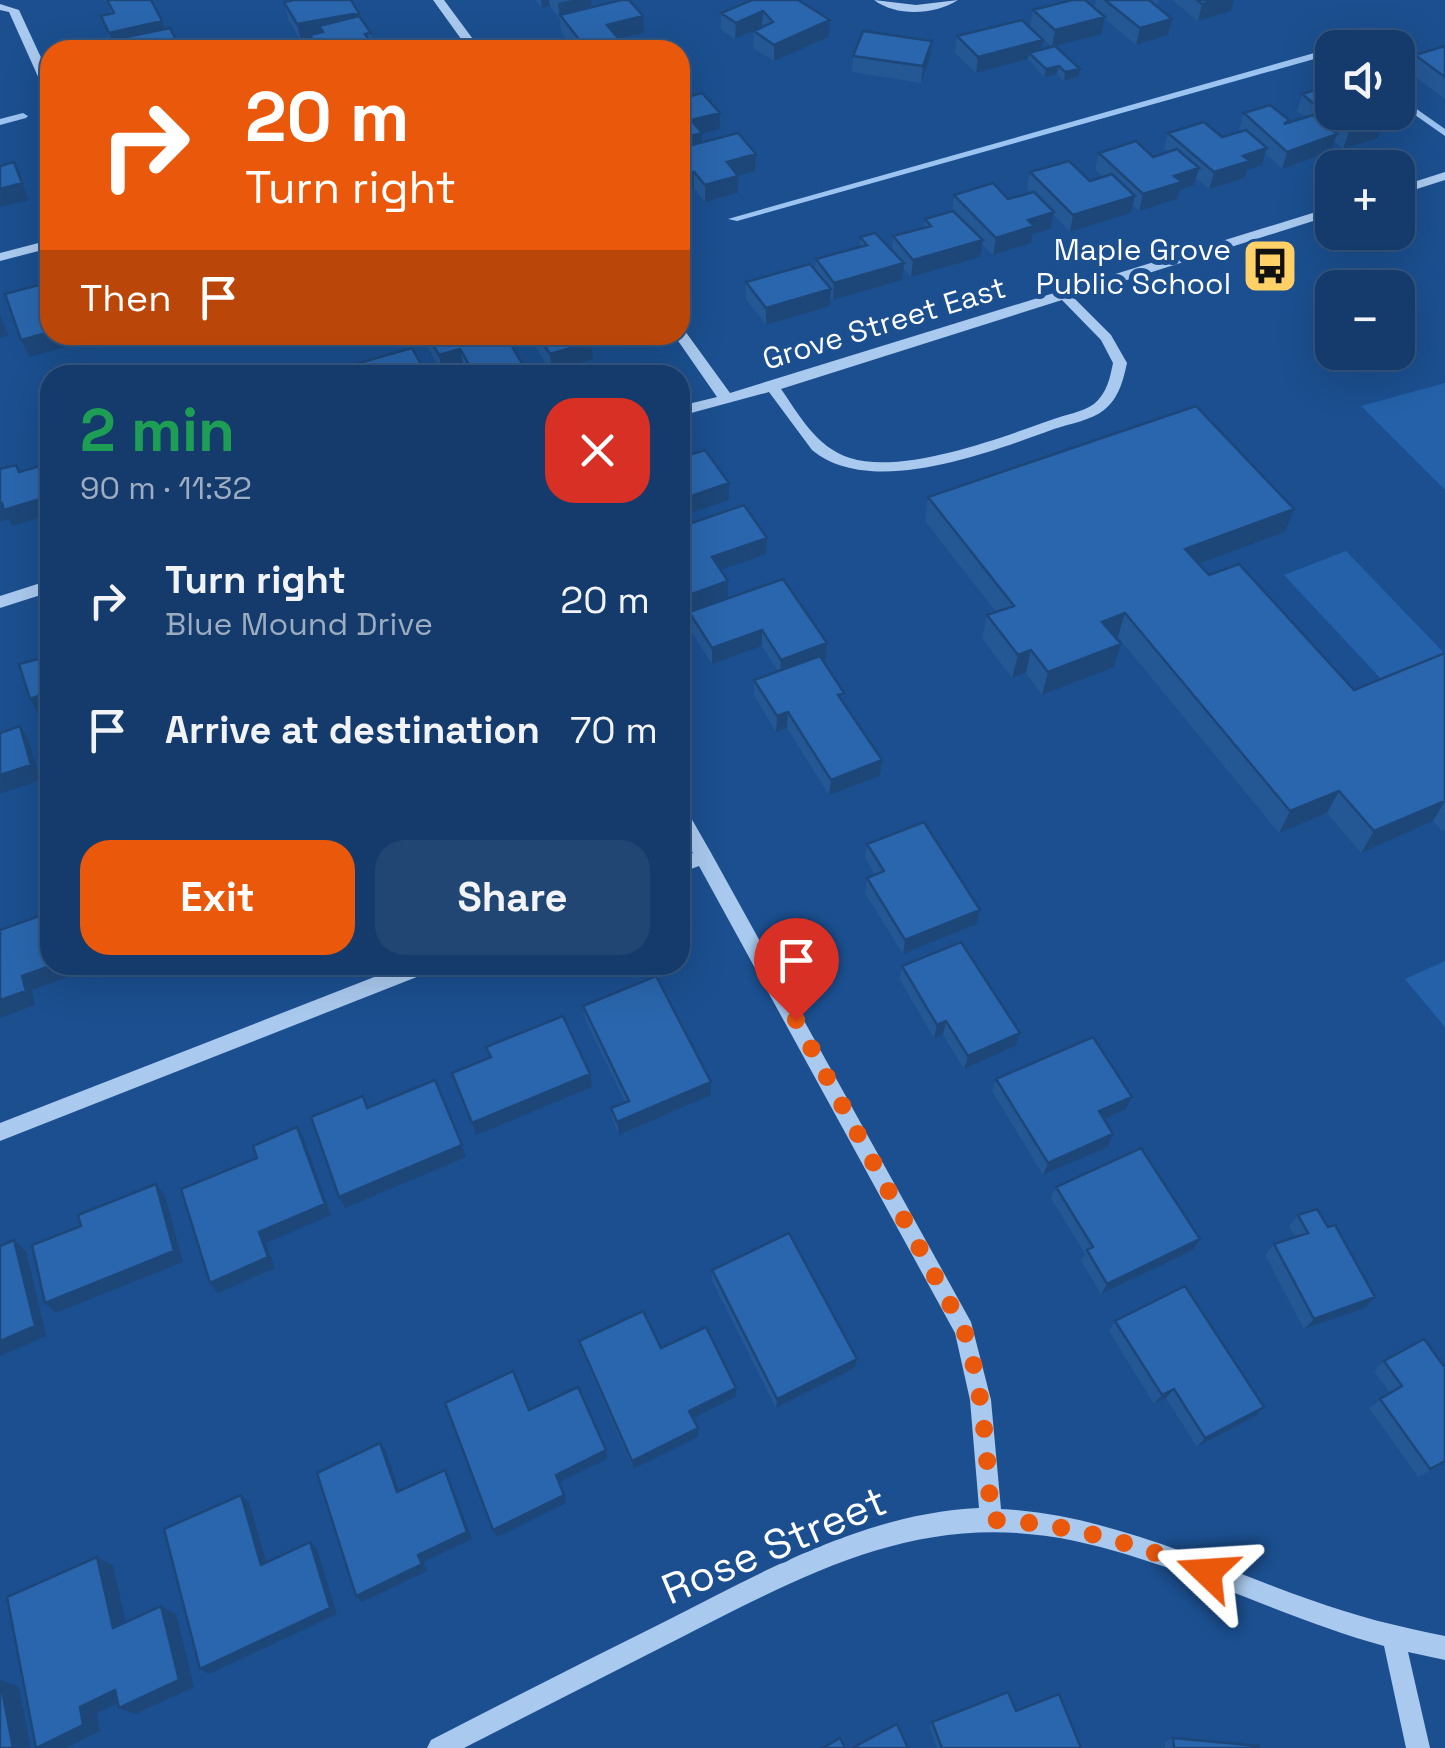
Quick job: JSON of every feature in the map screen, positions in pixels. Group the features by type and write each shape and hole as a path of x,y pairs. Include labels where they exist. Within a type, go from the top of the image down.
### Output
{"street":[{"path":"438,0 468,40"},
{"path":"880,0 891,6 919,9 953,0"},
{"path":"0,7 13,10 40,66"},
{"path":"1415,186 1445,176"},
{"name":"Grove Street East","path":"690,409 772,387 1315,216"},
{"path":"0,258 40,247"},
{"path":"772,387 827,455 858,464 944,460 1098,408 1114,389 1120,363 1106,338 1064,295"},
{"path":"688,345 727,400"},
{"path":"0,602 40,589"},
{"path":"690,832 964,1330 978,1374 984,1414 991,1520"},
{"path":"690,862 704,856"},
{"path":"0,1132 400,975"},
{"name":"Rose Street","path":"439,1748 770,1581 849,1548 950,1522 1028,1521 1112,1539 1175,1560 1294,1609 1394,1641 1445,1648"},
{"path":"1394,1641 1418,1748"}],"shaded area":[{"path":"1445,383 1445,490 1361,406"},
{"path":"1346,551 1445,654 1383,681 1284,575"},
{"path":"1445,961 1445,1027 1405,979"}],"building":[{"path":"107,0 151,0 162,21 109,33 101,16 114,13"},
{"path":"351,0 359,13 297,24 284,2"},
{"path":"629,0 643,16 607,25 618,38 580,40 560,15"},
{"path":"752,0 798,0 830,20 774,45 754,31 773,22 763,11 736,23 721,13"},
{"path":"1085,0 1105,17 1055,30 1033,10"},
{"path":"1105,0 1149,0 1172,19 1140,28"},
{"path":"359,16 371,33 365,34 369,40 313,40 310,35 323,32 319,26"},
{"path":"1022,20 1043,40 978,57 957,36"},
{"path":"170,28 176,40 112,40"},
{"path":"863,31 932,41 923,66 853,56"},
{"path":"1055,46 1080,69 1046,69 1029,53"},
{"path":"1445,46 1445,77 1415,55"},
{"path":"1315,90 1315,105 1302,94"},
{"path":"702,93 720,113 691,120 702,133 690,136 690,96"},
{"path":"1270,105 1289,120 1284,124 1313,115 1315,130 1332,130 1337,134 1287,152 1244,113"},
{"path":"1204,122 1222,137 1246,130 1267,148 1243,156 1250,161 1214,172 1168,133"},
{"path":"738,133 756,154 727,162 738,176 705,185 694,172 690,173 690,145"},
{"path":"1136,141 1153,157 1177,149 1199,168 1174,176 1182,182 1143,194 1099,153"},
{"path":"1069,161 1090,181 1112,174 1135,196 1073,215 1030,172"},
{"path":"14,162 22,183 0,189 0,166"},
{"path":"993,183 1008,199 1034,192 1054,212 1028,220 1034,226 996,238 954,195"},
{"path":"953,211 983,240 913,260 893,236 931,226 925,219"},
{"path":"875,233 904,263 834,283 816,259 867,245 860,237"},
{"path":"810,264 831,289 766,308 746,282"},
{"path":"40,285 40,335 21,340 5,294"},
{"path":"433,345 511,345 522,363 469,365 460,349 439,355"},
{"path":"544,345 581,345 550,354"},
{"path":"412,348 421,365 352,365"},
{"path":"1196,406 1294,509 1185,549 1209,575 1239,564 1354,690 1445,653 1445,801 1374,831 1339,791 1290,811 1125,613 1102,622 1121,644 1048,672 1031,650 1018,655 987,615 1014,606 928,497"},
{"path":"705,450 729,483 690,497 690,455"},
{"path":"16,465 19,472 40,466 40,499 4,510 0,503 0,469"},
{"path":"744,505 767,538 712,557 728,581 690,595 690,524"},
{"path":"783,579 827,643 781,660 762,630 712,648 690,612"},
{"path":"820,656 844,693 838,695 882,760 831,780 788,712 777,716 754,680"},
{"path":"40,659 40,696 30,699 19,664"},
{"path":"20,726 31,765 0,775 0,733"},
{"path":"924,822 980,910 905,940 867,878 884,871 867,844"},
{"path":"40,916 40,970 22,976 26,991 0,1000 0,930"},
{"path":"961,942 1020,1033 968,1056 946,1021 937,1025 902,966"},
{"path":"656,976 711,1082 617,1122 611,1108 629,1101 583,1006"},
{"path":"563,1016 590,1074 472,1123 452,1073 491,1057 486,1047"},
{"path":"1093,1037 1132,1097 1099,1111 1113,1134 1048,1163 996,1079"},
{"path":"435,1080 462,1145 339,1197 311,1117 363,1096 367,1108"},
{"path":"297,1127 325,1204 259,1232 268,1257 210,1283 181,1189 257,1158 253,1146"},
{"path":"1141,1148 1200,1239 1107,1284 1087,1250 1093,1247 1056,1187"},
{"path":"156,1184 174,1251 45,1303 32,1245 81,1226 78,1215"},
{"path":"1317,1209 1328,1227 1335,1225 1375,1297 1314,1319 1274,1244 1308,1233 1298,1215"},
{"path":"789,1233 857,1359 777,1399 712,1270"},
{"path":"14,1240 35,1326 0,1341 0,1246"},
{"path":"1185,1286 1264,1407 1205,1438 1174,1389 1162,1395 1115,1321"},
{"path":"643,1311 661,1348 706,1327 736,1388 689,1411 698,1428 632,1461 579,1341"},
{"path":"1424,1339 1445,1363 1445,1461 1430,1469 1380,1399 1402,1386 1384,1361"},
{"path":"513,1371 529,1410 578,1387 606,1450 556,1475 564,1495 493,1530 445,1403"},
{"path":"380,1443 397,1492 445,1470 467,1532 418,1555 422,1564 356,1596 317,1473"},
{"path":"241,1495 261,1565 310,1542 330,1608 200,1669 164,1529"},
{"path":"97,1557 113,1628 161,1606 179,1680 119,1708 115,1690 80,1707 83,1725 36,1748 7,1597"},
{"path":"0,1680 13,1748 0,1748"},
{"path":"1008,1692 1016,1711 1059,1694 1081,1748 942,1748 932,1722"},
{"path":"897,1724 908,1748 852,1748"},
{"path":"840,1738 845,1748 823,1748"},
{"path":"1173,1738 1259,1746 1259,1748 1174,1748"}],"waterway":[{"path":"733,219 1315,56"},
{"path":"1415,111 1445,133"},
{"path":"0,122 23,116"}],"place":[{"name":"Maple Grove Public School","path":"1270,266"}],"route":[{"path":"796,1020 942,1282 964,1330 978,1374 984,1414 991,1520 1028,1521 1112,1539 1207,1572"}]}
